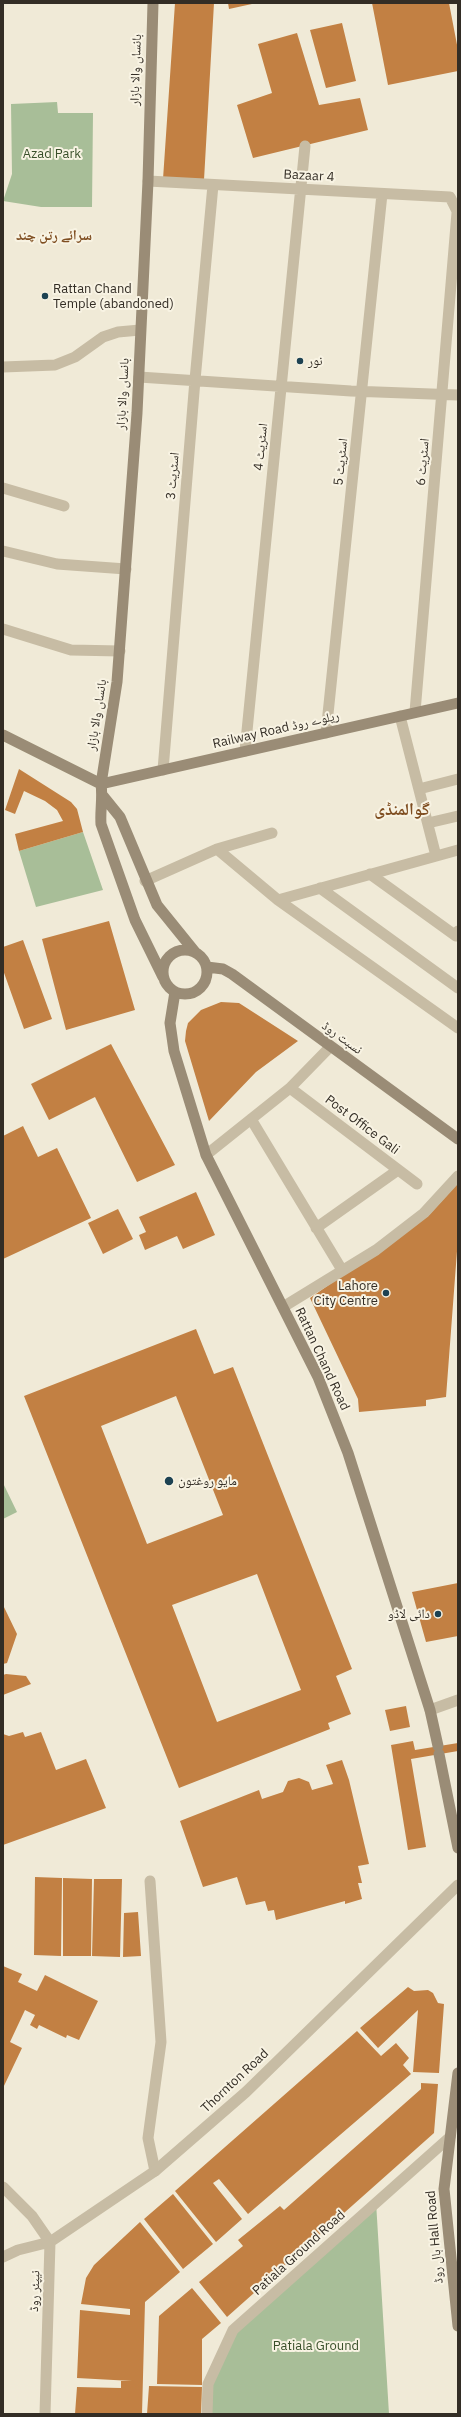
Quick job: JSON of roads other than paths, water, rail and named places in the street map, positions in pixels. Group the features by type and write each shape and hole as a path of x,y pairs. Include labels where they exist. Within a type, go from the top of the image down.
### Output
{"main road":[{"name":"بانساں والا بازار","path":"100,784 117,682 126,570 139,376 148,181 153,3"},
{"name":"Railway Road ریلوے روڈ","path":"100,784 458,703"},
{"path":"3,735 100,784 103,796 120,817 146,880 168,921 200,956 207,967 206,980 199,990 187,994 175,992 169,988 135,920 101,824 100,810 103,796"},
{"path":"163,976 163,969 169,957 181,950 195,952"},
{"name":"نسبت روڈ","path":"207,967 223,969 232,974 458,1140"},
{"name":"Rattan Chand Road","path":"175,992 170,1023 174,1051 206,1155 318,1377 348,1453 430,1710 458,1848"},
{"name":"ہال روڈ Hall Road","path":"458,2073 444,2188 458,2326"}],"street":[{"name":"اسٹریٹ 4","path":"245,751 304,146"},
{"name":"Bazaar 4","path":"148,181 382,194 454,195 457,213"},
{"name":"اسٹریٹ 3","path":"163,770 195,380 213,185"},
{"name":"اسٹریٹ 5","path":"326,733 363,391 382,194"},
{"name":"اسٹریٹ 6","path":"415,712 443,394 457,213"},
{"path":"3,367 55,365 75,357 103,337 118,332 140,330"},
{"path":"139,376 363,391 458,395"},
{"path":"3,488 64,506"},
{"path":"3,551 57,564 126,570"},
{"path":"3,629 71,650 120,651"},
{"path":"400,716 436,856"},
{"path":"419,789 458,779"},
{"path":"428,823 458,816"},
{"path":"146,880 217,849 272,833"},
{"path":"217,849 278,900 457,1024"},
{"path":"278,900 458,850"},
{"path":"370,874 456,936 458,931"},
{"path":"320,888 458,988"},
{"path":"206,1155 290,1088 330,1047"},
{"name":"Post Office Gali","path":"290,1088 417,1184"},
{"path":"251,1119 342,1270"},
{"path":"316,1228 398,1170"},
{"path":"283,1307 376,1250 424,1213 458,1176"},
{"path":"430,1710 458,1700"},
{"path":"150,1881 159,1994 160,2042 148,2138 155,2171"},
{"name":"Thornton Road","path":"3,2257 18,2250 50,2242 155,2171 246,2092 458,1885"},
{"name":"Patiala Ground Road","path":"207,2414 208,2384 232,2330 450,2137"},
{"path":"3,2187 32,2216 50,2242"},
{"name":"نیپئر روڈ","path":"45,2414 50,2242"}],"place":[{"name":"Rattan Chand Temple (abandoned)","path":"45,296"},
{"name":"نور","path":"300,361"},
{"name":"Lahore City Centre","path":"386,1293"},
{"name":"مایو روغتون","path":"169,1481"},
{"name":"دائی لاڈو","path":"438,1614"}],"district":[{"name":"سرائے رتن چند","path":"54,236"},
{"name":"گوالمنڈی","path":"402,810"}],"park label":[{"name":"Azad Park","path":"52,154"},
{"name":"Patiala Ground","path":"316,2346"}]}
